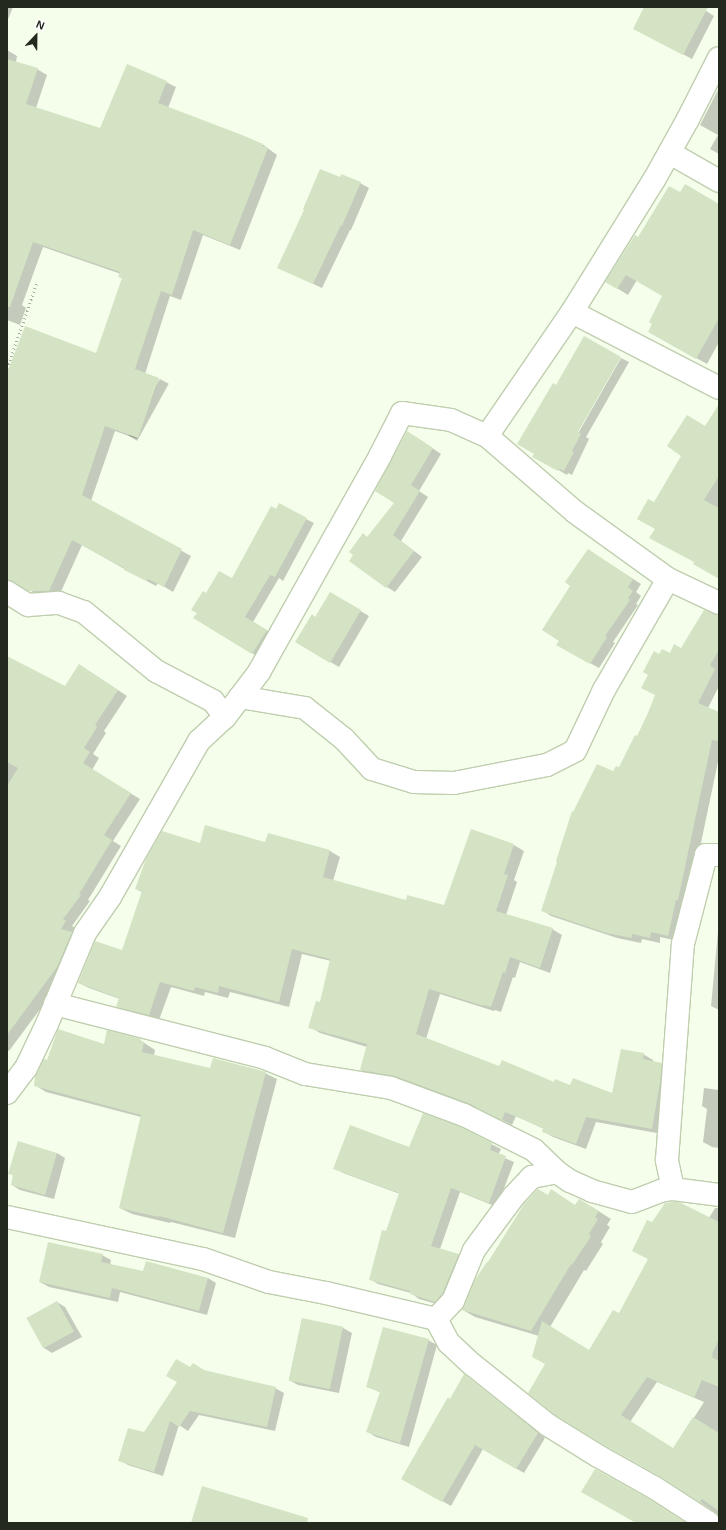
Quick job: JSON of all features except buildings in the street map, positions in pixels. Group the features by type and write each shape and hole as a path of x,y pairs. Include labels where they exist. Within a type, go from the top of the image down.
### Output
{"street":[{"path":"487,436 572,312 670,153 719,58"},
{"path":"670,153 719,182"},
{"path":"572,312 719,388"},
{"path":"7,1093 26,1068 85,933 110,897 199,741 225,718 259,672 380,456 402,413 451,420 487,436 575,512 668,579 719,603"},
{"path":"240,697 305,708 344,739 372,769 414,782 454,783 547,765 575,751 604,690 668,579"},
{"path":"7,592 28,606 59,603 84,612 156,671 213,701 225,718"},
{"path":"673,1189 667,1160 683,944 706,855 719,855"},
{"path":"55,1004 258,1056 305,1074 391,1088 464,1115 534,1150 557,1172 570,1181 592,1191 632,1202 660,1191 673,1189 719,1195"},
{"path":"436,1319 453,1301 474,1250 514,1196 532,1177 557,1172"},
{"path":"7,1217 203,1258 270,1282 326,1293 436,1319 449,1343 473,1365 548,1425 598,1456 655,1488 709,1523"}],"path":[{"path":"7,368 37,282"}]}
